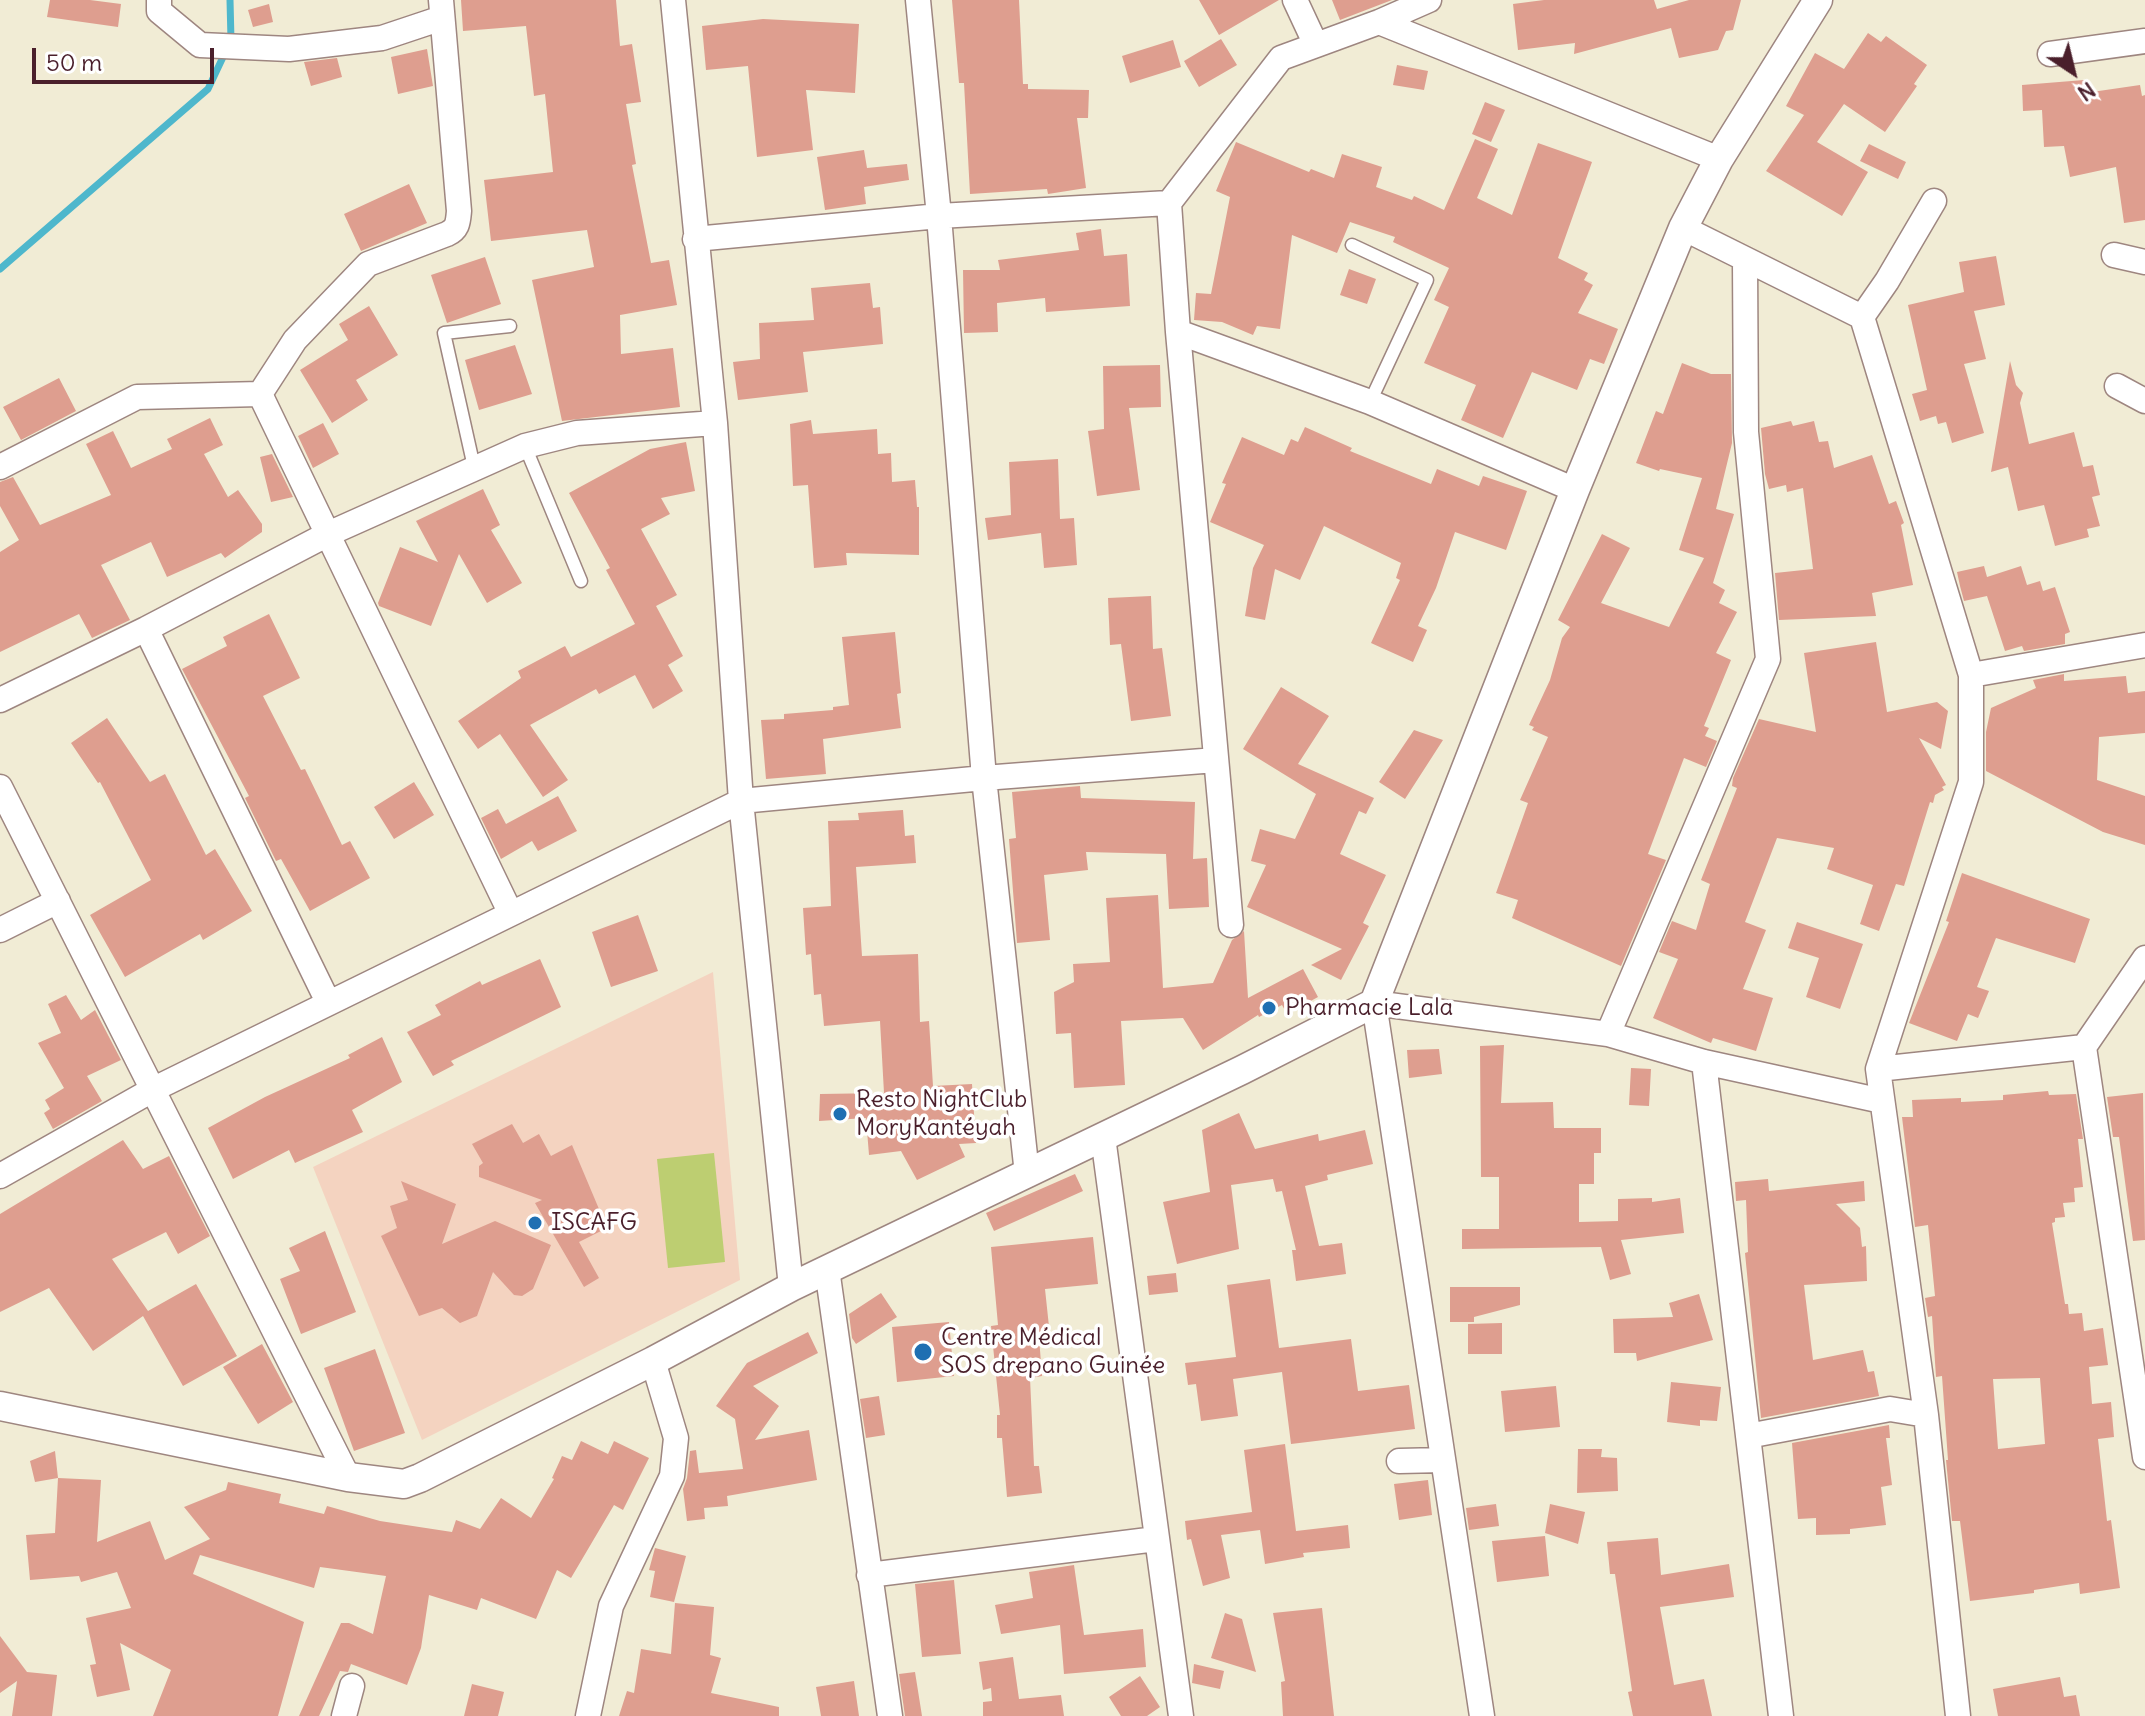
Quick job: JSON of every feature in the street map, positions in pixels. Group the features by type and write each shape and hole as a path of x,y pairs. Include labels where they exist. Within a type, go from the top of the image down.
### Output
{"street":[{"path":"159,0 159,11 200,45 219,47 289,49 382,38 441,9 458,225 454,231 368,264 295,340 260,394"},
{"path":"673,0 715,423 741,801 791,1287"},
{"path":"918,0 939,216 984,778 1027,1174"},
{"path":"1295,0 1316,45"},
{"path":"1231,925 1169,203 1281,58 1429,0"},
{"path":"1482,1716 1374,1003 1575,490 1683,228 1719,159 1818,0"},
{"path":"1379,22 1719,159"},
{"path":"2050,54 2145,41"},
{"path":"1862,317 1934,201"},
{"path":"695,239 939,216 1169,203"},
{"path":"1683,228 1862,317 1971,675 1971,782 1878,1069 1926,1415 1958,1716"},
{"path":"2114,255 2145,262"},
{"path":"1608,1034 1768,659 1746,432 1745,261"},
{"path":"1178,332 1370,402 1575,490"},
{"path":"2117,386 2145,401"},
{"path":"0,467 137,397 260,394"},
{"path":"260,394 510,912"},
{"path":"0,700 146,629 328,534 525,446 577,433 715,423"},
{"path":"146,629 328,1002"},
{"path":"1971,675 2145,645"},
{"path":"0,1176 154,1089 741,801 1216,760"},
{"path":"0,787 348,1477"},
{"path":"0,930 58,901"},
{"path":"2145,958 2084,1047 2145,1457"},
{"path":"0,1406 348,1477 404,1484 653,1361 827,1269 1242,1070 1374,1003 1608,1034 1704,1062 1882,1101"},
{"path":"1878,1069 2084,1047"},
{"path":"1704,1062 1781,1716"},
{"path":"1103,1137 1181,1716"},
{"path":"827,1269 890,1716"},
{"path":"588,1716 611,1606 672,1476 676,1438 653,1361"},
{"path":"1748,1436 1890,1409 1926,1415"},
{"path":"1399,1461 1443,1460"},
{"path":"869,1575 1156,1539"},
{"path":"344,1716 352,1686"}],"lane":[{"path":"1352,245 1427,280 1370,402"},
{"path":"474,467 444,333 510,326"},
{"path":"525,446 581,581"}],"shaded area":[{"name":"ISCAFG","path":"713,972 740,1280 422,1440 313,1167"}],"green space":[{"path":"714,1153 725,1262 668,1268 657,1159"}],"building":[{"path":"50,0 121,4 118,27 47,17"},
{"path":"461,0 616,0 620,46 632,44 641,102 626,104 636,164 632,165 651,263 669,260 677,305 620,315 621,354 673,348 680,407 562,421 532,280 594,267 587,230 491,241 484,180 553,172 545,94 534,96 526,26 463,31"},
{"path":"952,0 1019,0 1023,84 1028,84 1028,89 1089,90 1088,118 1077,118 1086,188 1048,194 1047,189 970,194 964,83 959,83"},
{"path":"1199,0 1279,0 1219,35"},
{"path":"1332,0 1392,0 1340,20"},
{"path":"1544,0 1654,0 1657,9 1689,0 1741,0 1733,30 1726,31 1718,50 1679,58 1671,28 1574,54 1575,43 1518,50 1513,4"},
{"path":"269,4 273,22 253,27 248,10"},
{"path":"763,19 859,24 855,93 806,90 813,150 757,157 748,66 706,70 702,26"},
{"path":"1868,33 1881,42 1886,36 1927,65 1914,84 1917,86 1885,132 1844,104 1817,142 1868,172 1842,216 1766,171 1804,115 1786,106 1815,53 1844,69"},
{"path":"1221,39 1237,65 1199,87 1184,61"},
{"path":"1173,40 1181,67 1130,83 1122,56"},
{"path":"427,49 433,86 398,94 391,57"},
{"path":"337,58 342,77 311,86 304,62"},
{"path":"1397,65 1428,71 1424,90 1393,85"},
{"path":"2084,80 2085,93 2140,85 2142,96 2145,95 2145,220 2124,223 2116,167 2070,177 2064,146 2044,147 2042,110 2023,111 2022,85"},
{"path":"1485,102 1505,110 1491,142 1472,134"},
{"path":"1475,139 1498,149 1477,198 1512,215 1538,143 1592,162 1558,258 1588,273 1584,280 1593,285 1578,313 1618,329 1604,364 1590,359 1577,390 1532,372 1503,438 1461,420 1476,385 1424,363 1449,307 1434,300 1449,268 1393,242 1395,237 1350,222 1337,253 1292,235 1280,329 1257,326 1253,335 1222,322 1194,320 1196,293 1211,294 1230,197 1216,191 1236,142 1309,172 1311,169 1334,178 1342,154 1382,167 1376,187 1412,200 1414,196 1444,210"},
{"path":"1869,144 1906,162 1898,179 1860,161"},
{"path":"864,150 867,168 907,164 909,180 864,187 866,204 825,210 817,157"},
{"path":"409,184 427,223 361,251 344,214"},
{"path":"1101,229 1104,256 1127,254 1130,306 1046,312 1045,298 997,303 998,332 964,333 963,270 1000,270 998,260 1079,250 1076,233"},
{"path":"1996,256 2005,305 1974,311 1986,359 1964,364 1984,433 1952,443 1946,422 1938,424 1936,416 1920,421 1912,394 1927,390 1908,305 1964,292 1959,262"},
{"path":"485,257 501,304 447,323 431,275"},
{"path":"1349,269 1376,279 1367,304 1340,295"},
{"path":"870,283 873,308 880,307 883,344 803,352 808,392 738,400 733,362 760,359 759,323 814,320 811,288"},
{"path":"369,306 398,355 356,380 368,400 332,423 300,370 348,340 339,324"},
{"path":"515,345 532,394 479,410 465,360"},
{"path":"2010,361 2016,385 2023,393 2020,403 2029,444 2074,432 2083,467 2093,465 2100,495 2092,497 2100,526 2087,529 2089,537 2055,546 2044,505 2018,511 2008,467 1991,472"},
{"path":"1682,363 1711,374 1731,374 1732,443 1716,509 1734,514 1713,583 1725,590 1719,603 1737,612 1716,653 1731,660 1704,726 1709,728 1705,736 1717,741 1706,767 1684,758 1648,854 1666,860 1621,966 1512,918 1518,900 1496,893 1528,803 1520,800 1548,737 1532,730 1534,727 1529,725 1550,680 1562,638 1570,627 1558,620 1602,534 1630,548 1601,603 1669,627 1704,558 1679,550 1702,478 1659,471 1636,463 1656,411 1663,414"},
{"path":"1160,365 1161,407 1129,408 1140,490 1097,496 1088,431 1104,429 1103,366"},
{"path":"59,378 76,411 21,440 3,407"},
{"path":"210,418 223,445 204,454 228,497 238,490 262,524 262,532 225,558 221,553 167,577 151,542 101,565 130,620 92,638 79,614 0,652 0,552 19,540 0,506 0,482 13,477 40,525 111,495 86,444 113,431 131,468 172,449 167,439"},
{"path":"811,420 813,434 877,429 878,454 891,453 892,482 915,480 919,507 919,555 846,553 847,565 814,568 808,485 793,486 790,424"},
{"path":"1791,421 1793,426 1814,421 1819,442 1828,441 1834,468 1872,455 1889,504 1896,501 1904,523 1901,525 1913,585 1872,593 1876,616 1779,620 1775,573 1813,569 1803,488 1787,492 1786,485 1769,489 1765,474 1761,428"},
{"path":"323,423 339,454 313,468 298,436"},
{"path":"1305,427 1352,448 1350,451 1431,484 1437,469 1479,486 1483,476 1527,491 1506,550 1455,532 1436,588 1418,626 1427,630 1413,662 1371,643 1400,580 1396,578 1401,563 1324,526 1300,580 1275,569 1265,620 1245,616 1253,568 1264,545 1210,522 1226,484 1222,483 1242,437 1284,455 1291,439 1298,442"},
{"path":"686,442 695,491 661,498 670,514 641,529 677,595 656,606 683,656 668,665 683,691 653,709 635,675 599,694 596,689 530,725 568,780 543,797 500,734 478,749 458,721 521,678 518,671 565,646 571,657 635,624 606,570 610,568 569,493 650,449"},
{"path":"272,454 293,497 271,502 260,457"},
{"path":"1058,459 1060,519 1074,518 1077,565 1044,568 1041,533 988,540 985,518 1011,515 1009,462"},
{"path":"483,489 500,525 491,530 522,583 487,603 459,554 431,626 379,606 400,547 438,562 416,521"},
{"path":"1984,566 1987,577 2021,566 2027,585 2040,581 2043,591 2055,587 2070,632 2065,634 2065,644 2024,651 2022,646 2005,651 1987,596 1964,601 1960,586 1957,572"},
{"path":"1151,596 1153,649 1162,648 1171,716 1131,721 1121,644 1110,645 1108,598"},
{"path":"269,614 300,678 263,696 301,770 305,769 342,845 350,841 370,878 310,911 281,859 276,861 245,798 249,796 182,669 227,646 223,637"},
{"path":"895,632 901,728 823,739 826,774 766,779 761,720 784,719 784,714 833,710 833,707 849,705 842,637"},
{"path":"1876,642 1887,712 1937,702 1948,711 1941,749 1919,738 1946,785 1935,795 1933,803 1930,802 1904,886 1896,884 1879,931 1860,924 1873,885 1827,869 1834,848 1777,838 1745,922 1766,930 1743,989 1773,998 1756,1051 1713,1038 1711,1043 1653,1018 1678,959 1659,952 1672,921 1696,930 1710,884 1701,880 1737,788 1732,786 1733,778 1759,719 1816,732 1804,653"},
{"path":"2064,674 2064,681 2126,676 2128,693 2145,691 2145,733 2099,737 2097,780 2145,796 2145,845 2103,832 1986,771 1986,732 1991,708 2036,688 2033,680"},
{"path":"1281,687 1329,716 1298,764 1374,798 1366,814 1359,811 1340,854 1386,875 1363,923 1369,926 1341,980 1311,965 1342,949 1247,907 1266,865 1251,861 1260,829 1295,839 1316,794 1243,749"},
{"path":"107,718 150,782 165,774 206,855 215,849 252,911 203,940 200,934 125,977 90,915 151,880 100,782 71,743"},
{"path":"1414,730 1443,740 1405,799 1379,782"},
{"path":"414,782 434,815 394,839 374,807"},
{"path":"1080,786 1081,798 1195,802 1193,859 1207,858 1209,907 1169,909 1166,854 1086,852 1088,870 1044,875 1050,940 1017,943 1009,839 1016,838 1012,792"},
{"path":"558,796 577,831 538,851 532,841 501,859 481,818 498,809 506,824"},
{"path":"903,810 905,836 914,835 916,863 856,867 862,956 918,954 920,1022 929,1021 933,1086 972,1084 976,1143 959,1144 965,1157 917,1180 901,1151 869,1155 866,1118 819,1121 820,1094 884,1093 880,1021 824,1026 821,994 814,995 811,954 806,955 803,908 831,906 828,821 859,820 858,813"},
{"path":"1962,873 2090,919 2075,963 1996,938 1977,987 1989,991 1978,1018 1968,1014 1957,1041 1909,1023 1949,922 1946,921"},
{"path":"1158,895 1163,988 1213,983 1232,940 1244,931 1248,998 1303,969 1318,997 1287,1014 1282,1005 1258,1015 1203,1050 1183,1018 1121,1021 1125,1085 1074,1088 1071,1033 1056,1034 1054,992 1074,982 1073,964 1110,962 1106,898"},
{"path":"638,915 658,971 611,987 592,932"},
{"path":"1797,922 1863,944 1840,1009 1806,997 1819,958 1788,948"},
{"path":"540,959 561,1007 451,1061 454,1065 433,1076 407,1032 441,1015 435,1005 480,981 482,985"},
{"path":"66,995 81,1020 95,1010 121,1060 87,1076 102,1101 53,1129 44,1113 50,1109 45,1100 64,1088 38,1043 61,1033 48,1004"},
{"path":"382,1037 402,1082 352,1110 363,1132 295,1163 289,1150 233,1179 208,1128 265,1097 350,1058 348,1055"},
{"path":"1504,1045 1501,1103 1553,1102 1554,1128 1601,1128 1601,1153 1594,1153 1594,1184 1579,1184 1579,1222 1618,1221 1618,1199 1652,1198 1652,1202 1680,1198 1684,1233 1621,1240 1631,1274 1610,1280 1601,1247 1462,1249 1462,1229 1499,1229 1499,1177 1481,1177 1480,1046"},
{"path":"1439,1049 1442,1074 1409,1078 1407,1050"},
{"path":"1631,1068 1651,1069 1649,1106 1629,1105"},
{"path":"2048,1091 2049,1095 2076,1094 2083,1139 2078,1139 2083,1187 2074,1188 2075,1202 2063,1203 2065,1217 2055,1218 2052,1223 2069,1314 2082,1313 2084,1331 2103,1328 2108,1365 2089,1367 2092,1404 2111,1402 2114,1437 2098,1439 2107,1521 2111,1520 2120,1588 2080,1594 2079,1583 2034,1590 2034,1593 1970,1601 1960,1521 1952,1521 1942,1376 1936,1377 1932,1316 1928,1317 1925,1298 1935,1296 1928,1225 1915,1227 1902,1117 1913,1117 1912,1100 2003,1100 2003,1095","holes":["2040,1378 2045,1444 1998,1449 1993,1379"]},
{"path":"2143,1093 2145,1240 2133,1241 2119,1137 2113,1137 2107,1097"},
{"path":"1239,1113 1255,1149 1318,1134 1319,1141 1365,1130 1373,1164 1327,1175 1328,1180 1305,1186 1319,1246 1342,1243 1346,1274 1296,1281 1292,1250 1296,1250 1282,1191 1276,1192 1273,1179 1231,1185 1239,1249 1177,1264 1163,1202 1210,1192 1202,1130"},
{"path":"512,1124 523,1143 539,1134 551,1156 572,1145 607,1228 579,1242 599,1278 584,1287 535,1203 542,1200 479,1177 479,1166 483,1163 472,1144"},
{"path":"123,1140 143,1169 169,1156 210,1236 178,1254 166,1232 112,1259 148,1311 196,1284 237,1356 183,1386 143,1316 93,1351 49,1288 0,1312 0,1214"},
{"path":"1075,1174 1083,1191 994,1231 986,1213"},
{"path":"1768,1179 1769,1191 1864,1181 1865,1201 1836,1204 1860,1228 1862,1247 1866,1246 1867,1281 1804,1285 1813,1360 1863,1350 1868,1372 1874,1371 1879,1396 1761,1418 1745,1253 1748,1252 1746,1200 1736,1201 1735,1182"},
{"path":"401,1181 456,1204 442,1244 495,1221 551,1245 533,1289 522,1296 514,1295 493,1272 477,1316 460,1323 442,1308 419,1316 381,1236 397,1228 390,1206 408,1200"},
{"path":"325,1231 356,1312 301,1334 280,1279 300,1271 289,1248"},
{"path":"1093,1237 1098,1284 1045,1289 1050,1336 1039,1337 1042,1376 1030,1378 1034,1466 1039,1466 1042,1493 1007,1497 1002,1438 997,1438 997,1415 1000,1415 991,1326 998,1325 991,1247"},
{"path":"1176,1273 1178,1292 1149,1295 1147,1276"},
{"path":"1270,1279 1279,1348 1351,1339 1358,1391 1409,1385 1415,1429 1291,1444 1282,1372 1233,1379 1238,1416 1201,1421 1196,1384 1188,1385 1185,1363 1236,1357 1227,1285"},
{"path":"1450,1287 1520,1287 1520,1305 1474,1317 1474,1322 1450,1322"},
{"path":"881,1293 897,1317 856,1344 852,1338 849,1314"},
{"path":"1699,1294 1713,1340 1637,1361 1636,1353 1614,1353 1613,1319 1673,1317 1669,1303"},
{"name":"Centre Médical SOS drepano Guinée","path":"949,1322 954,1376 897,1382 892,1327"},
{"path":"1502,1323 1502,1354 1468,1354 1468,1324"},
{"path":"808,1332 818,1353 753,1386 779,1406 755,1440 809,1430 817,1480 727,1496 728,1506 704,1508 705,1519 687,1521 683,1489 690,1451 696,1450 699,1473 743,1469 735,1419 716,1406 747,1363"},
{"path":"262,1344 293,1402 258,1424 223,1367"},
{"path":"375,1349 405,1433 354,1451 324,1368"},
{"path":"1671,1382 1721,1387 1717,1421 1700,1420 1700,1426 1667,1422"},
{"path":"1556,1386 1560,1427 1505,1432 1501,1391"},
{"path":"879,1396 885,1435 866,1438 860,1399"},
{"path":"1889,1425 1890,1438 1886,1438 1892,1485 1881,1487 1886,1525 1850,1529 1850,1534 1816,1535 1816,1518 1798,1519 1792,1443"},
{"path":"581,1441 608,1454 614,1441 649,1458 623,1510 614,1505 571,1578 557,1570 536,1619 481,1598 477,1610 429,1595 421,1648 407,1685 351,1664 348,1672 340,1671 319,1716 299,1716 341,1623 349,1623 373,1634 386,1576 320,1567 314,1588 200,1555 193,1574 304,1622 278,1716 153,1716 171,1670 120,1643 130,1690 97,1697 90,1665 96,1664 86,1618 131,1608 117,1572 81,1582 79,1576 30,1580 26,1535 55,1533 58,1478 101,1480 97,1542 150,1521 165,1560 210,1539 184,1507 226,1490 228,1482 281,1494 279,1503 324,1514 327,1506 380,1521 452,1532 456,1520 480,1529 501,1498 531,1518 554,1479 562,1456 572,1460"},
{"path":"1285,1444 1296,1531 1348,1525 1350,1548 1303,1553 1304,1557 1265,1564 1260,1530 1221,1535 1230,1578 1203,1586 1191,1539 1187,1540 1185,1521 1252,1512 1244,1450"},
{"path":"1578,1449 1602,1449 1601,1457 1617,1458 1618,1491 1577,1493"},
{"path":"55,1451 58,1478 35,1482 30,1461"},
{"path":"1428,1480 1432,1515 1399,1520 1394,1484"},
{"path":"1496,1504 1499,1526 1469,1530 1466,1508"},
{"path":"1550,1504 1585,1512 1578,1544 1545,1533"},
{"path":"1545,1536 1549,1576 1497,1582 1492,1541"},
{"path":"1658,1538 1661,1575 1729,1564 1734,1597 1660,1607 1674,1685 1704,1679 1712,1716 1633,1716 1615,1574 1610,1574 1607,1542"},
{"path":"655,1548 686,1556 674,1602 650,1597 655,1571 649,1570"},
{"path":"1074,1565 1084,1635 1143,1629 1146,1667 1064,1674 1060,1625 1001,1634 995,1605 1033,1598 1029,1572"},
{"path":"954,1580 961,1654 922,1657 915,1584"},
{"path":"675,1603 714,1607 710,1655 721,1658 711,1693 779,1707 779,1716 619,1716 627,1691 634,1693 641,1649 671,1654"},
{"path":"1322,1608 1334,1716 1283,1716 1281,1682 1285,1681 1273,1613"},
{"path":"1225,1613 1242,1619 1256,1672 1211,1658"},
{"path":"0,1636 27,1672 57,1675 52,1716 12,1716 17,1681 0,1693"},
{"path":"1013,1657 1019,1699 1061,1695 1064,1716 983,1716 983,1702 992,1701 991,1688 983,1690 979,1662"},
{"path":"1194,1664 1224,1671 1220,1689 1192,1683"},
{"path":"915,1672 922,1716 905,1716 899,1674"},
{"path":"1140,1676 1160,1707 1147,1716 1121,1716 1109,1697"},
{"path":"2060,1677 2064,1697 2076,1695 2080,1716 1998,1716 1993,1689"},
{"path":"854,1681 859,1716 821,1716 816,1687"},
{"path":"472,1684 504,1692 498,1716 464,1716"}],"waterway":[{"path":"0,269 208,89 231,40 230,0"}],"place":[{"name":"Pharmacie Lala","path":"1269,1008"},
{"name":"Resto NightClub MoryKantéyah","path":"840,1114"},
{"name":"ISCAFG","path":"535,1223"},
{"name":"Centre Médical SOS drepano Guinée","path":"923,1352"}]}
